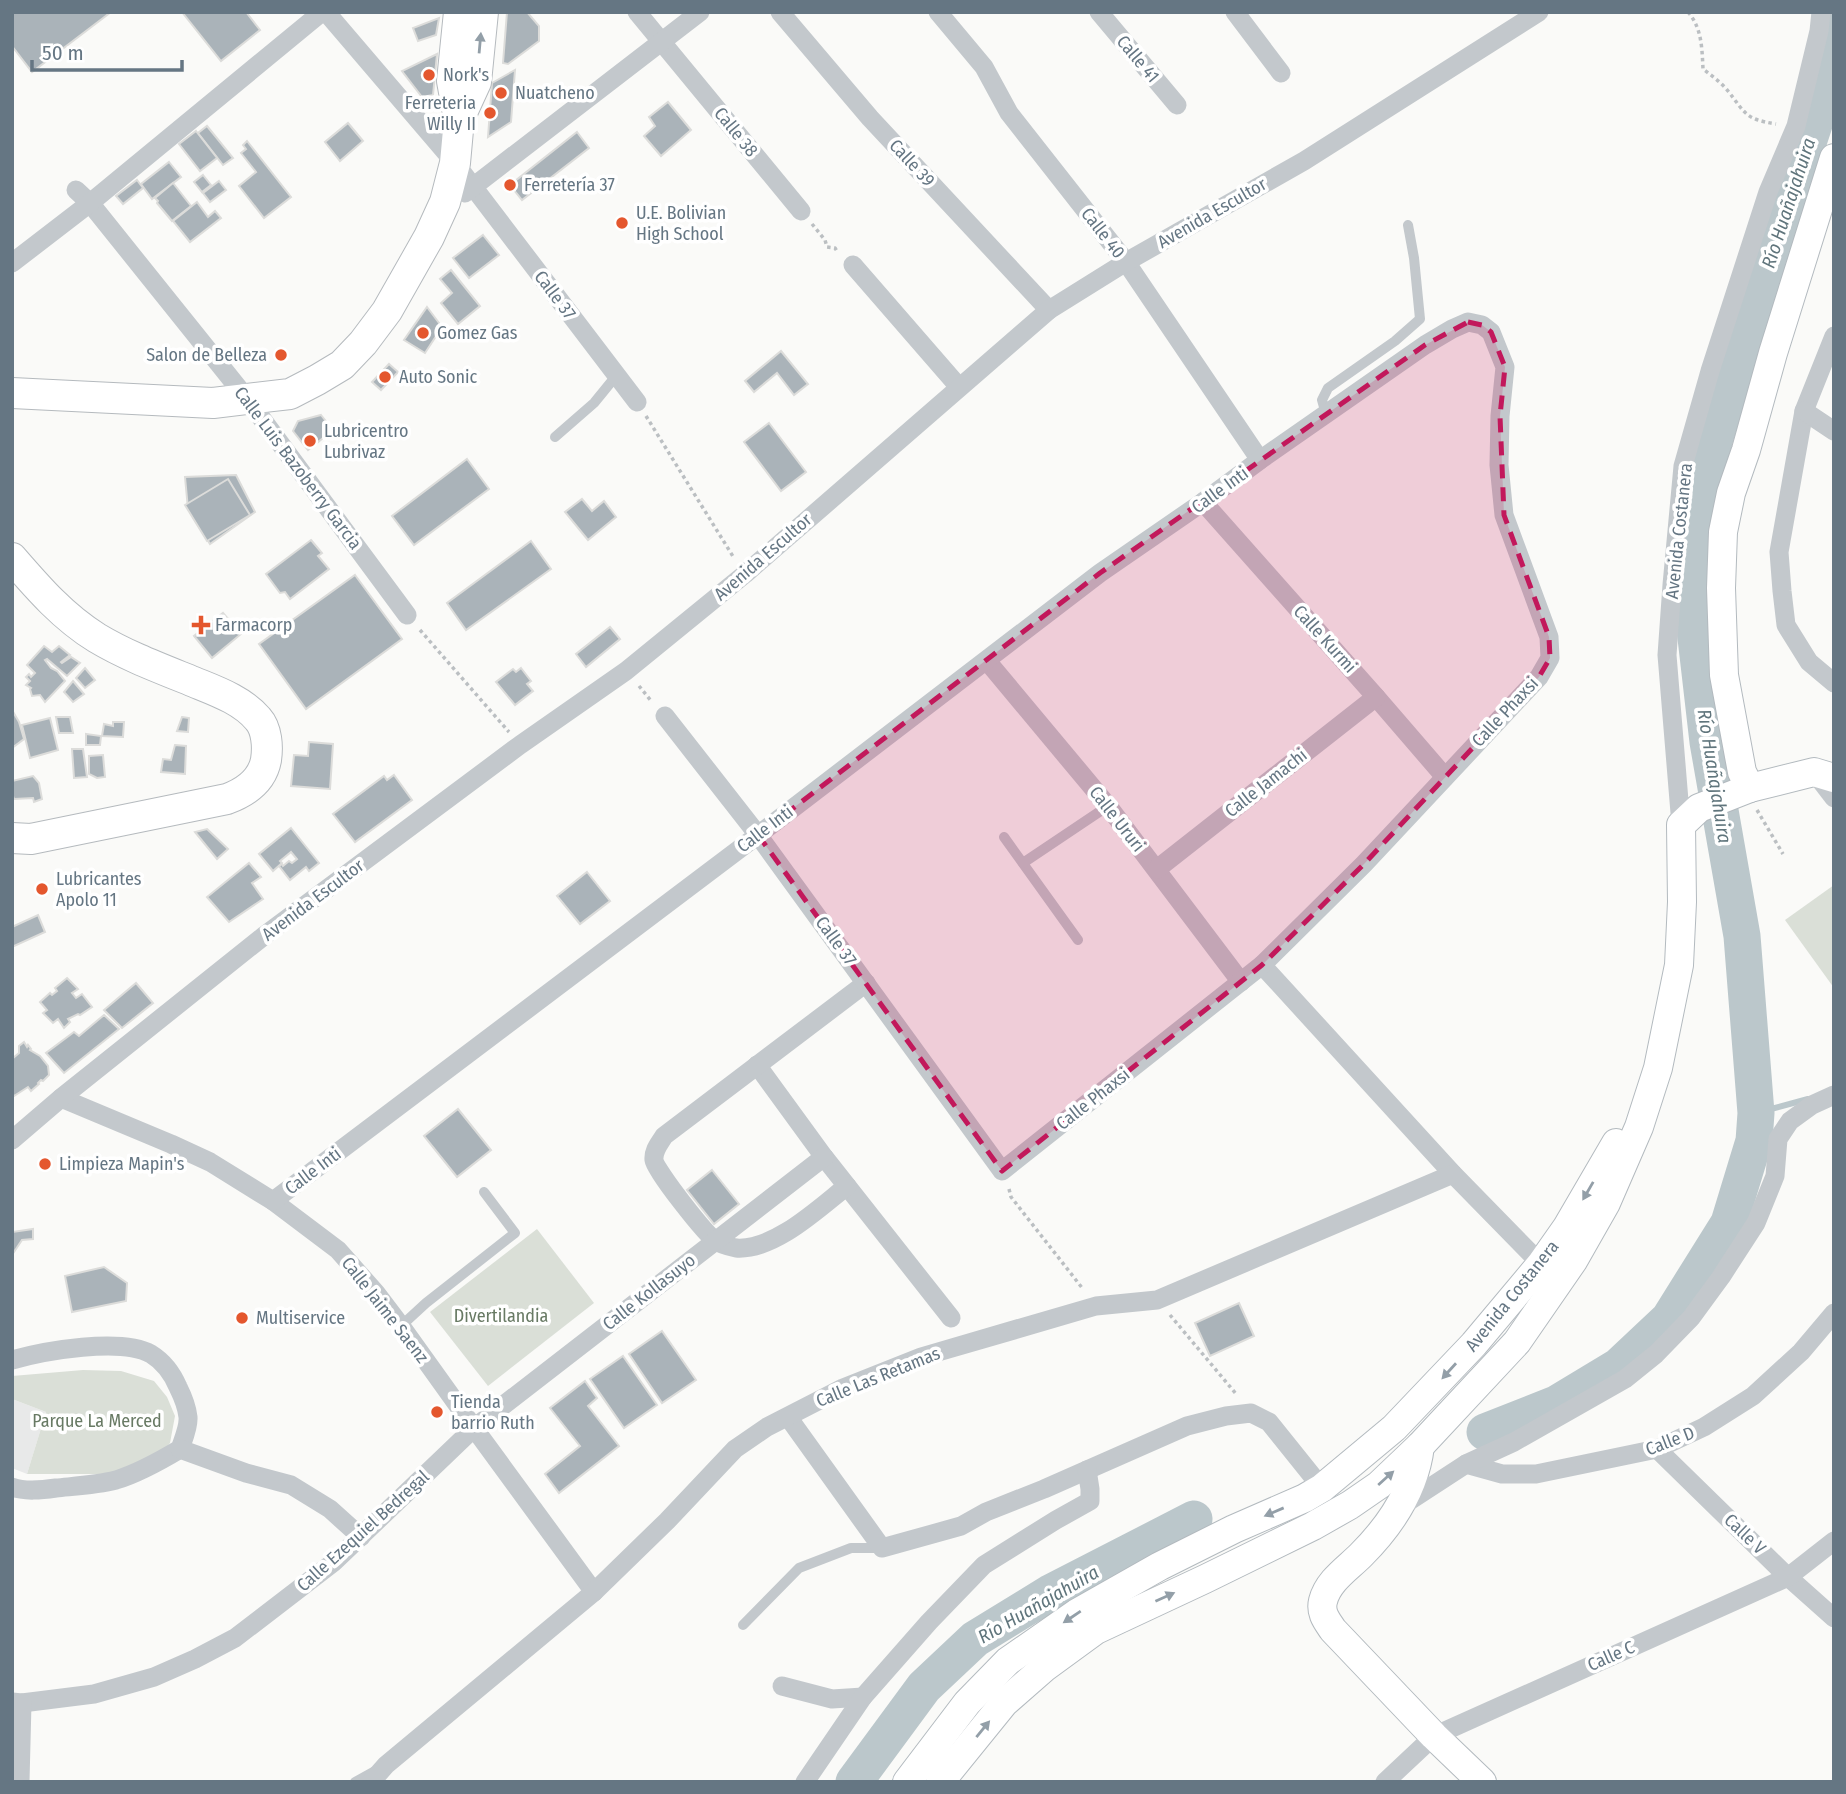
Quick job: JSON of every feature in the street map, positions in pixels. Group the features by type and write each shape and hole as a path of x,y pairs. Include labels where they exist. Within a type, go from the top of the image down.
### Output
{"main road":[{"path":"12,393 199,403 248,400 290,394 342,365 387,311 441,212 455,163 459,120 452,82 459,12"},
{"path":"459,120 476,82 483,12"},
{"path":"1747,789 1724,675 1721,588 1723,532 1731,493 1834,158"},
{"path":"12,558 52,604 75,624 99,639 243,705 260,721 267,742 266,762 257,781 244,792 227,799 31,839 12,838"},
{"path":"1690,816 1747,789 1824,775"},
{"name":"Avenida Costanera","path":"940,1782 1004,1703 1044,1668 1096,1630 1313,1526 1350,1506 1379,1485 1420,1446 1517,1342 1573,1261 1606,1203 1639,1127 1658,1068 1679,965 1690,816"},
{"name":"Avenida Costanera","path":"907,1782 967,1703 1008,1661 1077,1613 1160,1566 1322,1488 1394,1428 1474,1343 1541,1264 1567,1227 1658,1068"},
{"path":"1517,1342 1542,1294 1545,1276 1541,1264"},
{"path":"1420,1446 1418,1466 1399,1508 1362,1554 1329,1586 1322,1603 1324,1617 1333,1630 1433,1736 1482,1782"},
{"path":"1322,1488 1344,1498 1358,1519 1362,1531 1362,1554"}],"street":[{"path":"12,263 83,197 324,12 455,163"},
{"name":"Calle 38","path":"637,12 801,211"},
{"path":"441,212 700,12"},
{"name":"Calle 39","path":"780,12 870,118 1049,310"},
{"name":"Calle 40","path":"939,12 984,67 1009,113 1126,262 1261,460"},
{"name":"Calle 41","path":"1099,12 1177,105"},
{"path":"1235,12 1281,73"},
{"name":"Avenida Escultor","path":"12,1140 265,935 520,745 626,671 745,574 1049,310 1126,262 1304,161 1539,12"},
{"name":"Avenida Costanera","path":"1690,816 1667,655 1684,466 1710,370 1768,192 1796,126 1819,31 1821,12"},
{"name":"Calle 37","path":"455,163 637,402"},
{"name":"Calle Luis Bazoberry Garcia","path":"83,197 248,400 407,615"},
{"path":"853,265 959,387"},
{"name":"Calle Phaxsi","path":"1002,1171 1262,965 1364,864 1539,677 1550,658 1549,637 1504,515 1499,440 1505,367 1492,332 1482,325 1468,322 1425,345 1261,460"},
{"path":"1834,336 1804,411 1779,552 1786,625 1809,662 1834,683"},
{"path":"1804,411 1834,431"},
{"name":"Calle Inti","path":"273,1201 1100,573 1261,460"},
{"name":"Calle Kurmi","path":"1203,502 1445,777"},
{"name":"Calle Ururi","path":"987,661 1108,806 1241,982"},
{"name":"Calle Jamachi","path":"1157,869 1376,697"},
{"name":"Calle 37","path":"665,716 758,835 1002,1171"},
{"path":"1824,775 1834,798"},
{"path":"1262,965 1453,1174 1541,1264"},
{"path":"847,1186 794,1226 763,1244 736,1248 714,1241 667,1184 654,1163 655,1151 664,1136 866,983"},
{"path":"757,1065 824,1157 951,1318"},
{"path":"1399,1508 1466,1464 1514,1442 1625,1379 1656,1354 1691,1318 1756,1223 1775,1176 1778,1139 1790,1121 1812,1105 1834,1095"},
{"name":"Calle Jaime Saenz","path":"61,1098 210,1162 273,1201 338,1250 401,1326 594,1592"},
{"name":"Calle Kollasuyo","path":"474,1429 824,1157"},
{"name":"Calle Las Retamas","path":"371,1782 386,1765 594,1592 667,1521 735,1449 767,1426 843,1388 921,1357 1096,1306 1157,1300 1453,1174"},
{"name":"Calle D","path":"1466,1464 1502,1474 1536,1474 1657,1450 1704,1427 1753,1396 1801,1352 1834,1313"},
{"path":"12,1360 73,1348 133,1349 150,1353 171,1370 189,1419 180,1449 150,1466 116,1480 50,1489 12,1488"},
{"path":"788,1417 882,1548 961,1526 1187,1426 1209,1419 1251,1413 1269,1422 1322,1488"},
{"name":"Calle Ezequiel Bedregal","path":"17,1702 94,1694 154,1677 235,1638 334,1562 474,1429"},
{"path":"180,1449 246,1473 291,1485 330,1509 360,1537"},
{"name":"Calle V","path":"1657,1450 1834,1618"},
{"path":"805,1782 863,1697 929,1622 984,1566 1056,1520 1090,1502 1087,1470"},
{"name":"Calle C","path":"1385,1782 1433,1736 1788,1577 1834,1541"},
{"path":"782,1686 832,1699 863,1697"},
{"path":"17,1702 20,1782"}],"lane":[{"path":"1326,415 1322,400 1328,388 1395,341 1420,319 1408,225"},
{"path":"555,438 594,403 616,376"},
{"path":"1023,863 1108,806"},
{"path":"1004,837 1078,940"},
{"path":"401,1326 515,1233 484,1192"},
{"path":"743,1625 799,1568 851,1548 882,1548"},
{"path":"355,1782 386,1765"}],"path":[{"path":"1688,12 1696,21 1702,45 1703,69 1727,89 1741,110 1757,121 1796,126"},
{"path":"801,211 819,231 827,247 835,248"},
{"path":"637,402 745,574"},
{"path":"407,615 520,745"},
{"path":"626,671 665,716"},
{"path":"1747,789 1783,854"},
{"path":"1002,1171 1010,1197 1096,1306"},
{"path":"1157,1300 1251,1413"}],"highlighted area":[{"path":"1468,322 1482,325 1491,332 1505,367 1500,416 1504,515 1549,637 1550,658 1539,677 1364,864 1262,965 1002,1171 758,835 1100,573 1425,345"}],"shaded area":[{"path":"12,1399 46,1412 27,1474 12,1468"}],"green space":[{"path":"1834,885 1834,988 1785,920"},
{"name":"Divertilandia","path":"537,1229 594,1303 488,1386 430,1312"},
{"name":"Parque La Merced","path":"83,1370 121,1371 154,1381 167,1397 175,1416 170,1443 157,1459 117,1474 27,1474 46,1412 12,1399 12,1376"}],"building":[{"path":"12,12 111,12 32,72 12,46"},
{"path":"182,12 246,12 260,30 221,61"},
{"path":"507,12 527,12 539,26 539,41 508,64 503,63"},
{"path":"439,18 436,35 418,41 413,28"},
{"path":"437,54 433,95 422,97 402,71"},
{"path":"515,70 511,122 488,137 492,83"},
{"path":"668,102 691,130 661,156 644,136 655,126 649,117"},
{"path":"348,123 363,141 340,161 325,142"},
{"path":"207,126 233,158 223,165 198,133"},
{"path":"196,131 217,158 200,171 179,144"},
{"path":"577,132 589,148 522,200 510,185"},
{"path":"247,141 291,197 264,218 239,186 256,172 241,153 246,149 243,145"},
{"path":"169,162 181,177 152,199 141,184"},
{"path":"203,175 211,185 202,192 194,182"},
{"path":"137,180 143,188 123,204 116,196"},
{"path":"219,181 226,190 210,202 203,193"},
{"path":"173,183 191,206 172,221 155,198"},
{"path":"197,202 208,217 215,211 221,218 190,242 173,221"},
{"path":"483,235 499,255 469,278 453,258"},
{"path":"451,270 480,306 458,324 441,303 452,293 440,279"},
{"name":"Gomez Gas","path":"427,307 442,327 425,353 404,340"},
{"path":"781,351 808,384 794,395 777,373 754,392 745,381"},
{"name":"Auto Sonic","path":"389,364 398,372 381,390 372,382"},
{"name":"Lubricentro Lubrivaz","path":"321,415 333,430 308,450 293,431 298,421"},
{"path":"769,423 806,472 781,491 744,442"},
{"path":"467,459 489,489 414,545 392,516"},
{"path":"236,475 255,512 210,544 188,509 185,477"},
{"path":"228,479 250,515 207,541 185,505"},
{"path":"582,499 592,511 604,501 616,517 588,540 565,512"},
{"path":"311,540 322,553 318,556 329,569 290,599 285,592 280,593 266,574"},
{"path":"531,541 551,569 466,630 447,603"},
{"path":"355,575 402,639 306,709 259,644"},
{"path":"223,613 241,634 212,658 194,636"},
{"path":"610,627 620,639 586,667 576,654"},
{"path":"44,646 52,652 59,646 70,655 62,663 71,657 80,663 67,676 45,660 65,681 45,702 40,695 32,696 31,688 26,685 30,681 26,677 35,673 27,665"},
{"path":"85,668 95,680 85,688 76,678"},
{"path":"521,668 531,681 527,684 533,691 515,705 496,682 513,669 516,672"},
{"path":"73,681 84,694 73,702 64,692"},
{"path":"12,710 24,739 12,748"},
{"path":"56,717 70,717 73,733 59,733"},
{"path":"182,717 189,718 188,732 177,731"},
{"path":"50,718 58,750 30,758 22,725"},
{"path":"113,722 124,722 123,737 102,736 104,724 113,726"},
{"path":"86,734 101,736 100,745 86,745"},
{"path":"309,742 333,744 330,789 291,786 294,755 308,756"},
{"path":"175,745 186,746 185,774 161,772 163,759 171,760"},
{"path":"72,749 83,749 87,777 74,778"},
{"path":"103,755 105,777 97,778 89,774 89,756"},
{"path":"394,775 412,800 355,842 333,814 384,776 387,780"},
{"path":"33,776 39,783 42,799 34,802 33,798 14,799 12,781"},
{"path":"291,828 319,863 309,871 306,867 290,880 279,866 297,859 291,852 273,871 259,854"},
{"path":"207,829 228,849 217,859 195,832"},
{"path":"249,863 261,877 252,883 263,899 229,922 207,897"},
{"path":"587,872 610,901 580,924 557,896"},
{"path":"38,915 45,932 12,947 12,927"},
{"path":"67,978 78,989 72,993 76,998 82,994 92,1007 68,1019 70,1022 64,1028 58,1019 53,1023 43,1013 47,1010 40,1002 50,993 52,995 57,991 55,988"},
{"path":"136,983 153,1003 122,1028 104,1010"},
{"path":"104,1015 119,1029 64,1073 46,1053 74,1032 79,1036"},
{"path":"24,1042 48,1066 49,1075 31,1091 28,1087 14,1096 12,1059 19,1053 19,1046"},
{"path":"458,1109 491,1150 457,1177 424,1136"},
{"path":"712,1170 739,1204 714,1224 687,1190"},
{"path":"33,1229 33,1239 22,1240 12,1255 12,1232"},
{"path":"104,1267 127,1283 126,1301 72,1312 65,1276"},
{"path":"1239,1303 1254,1336 1210,1356 1195,1323"},
{"path":"662,1331 696,1380 662,1403 629,1354"},
{"path":"623,1356 657,1405 624,1428 590,1379"},
{"path":"585,1381 597,1398 588,1406 619,1446 559,1493 545,1474 580,1446 550,1408"}],"waterway":[{"name":"Río Huañajahuira","path":"1485,1432 1556,1404 1619,1366 1669,1319 1729,1223 1754,1141 1756,1113 1742,936 1708,742 1690,586 1697,508 1752,313 1822,100 1832,12"},
{"path":"1756,1113 1808,1099"},
{"name":"Río Huañajahuira","path":"854,1782 924,1687 975,1639 1050,1593 1194,1519"}],"place":[{"name":"Nork's","path":"429,75"},
{"name":"Nuatcheno","path":"501,93"},
{"name":"Ferreteria Willy II","path":"490,113"},
{"name":"Ferretería 37","path":"510,185"},
{"name":"U.E. Bolivian High School","path":"622,223"},
{"name":"Gomez Gas","path":"423,333"},
{"name":"Salon de Belleza","path":"281,355"},
{"name":"Auto Sonic","path":"385,377"},
{"name":"Lubricentro Lubrivaz","path":"310,441"},
{"name":"Farmacorp","path":"201,625"},
{"name":"Lubricantes Apolo 11","path":"42,889"},
{"name":"Limpieza Mapin's","path":"45,1164"},
{"name":"Multiservice","path":"242,1318"},
{"name":"Tienda barrio Ruth","path":"437,1412"}]}
